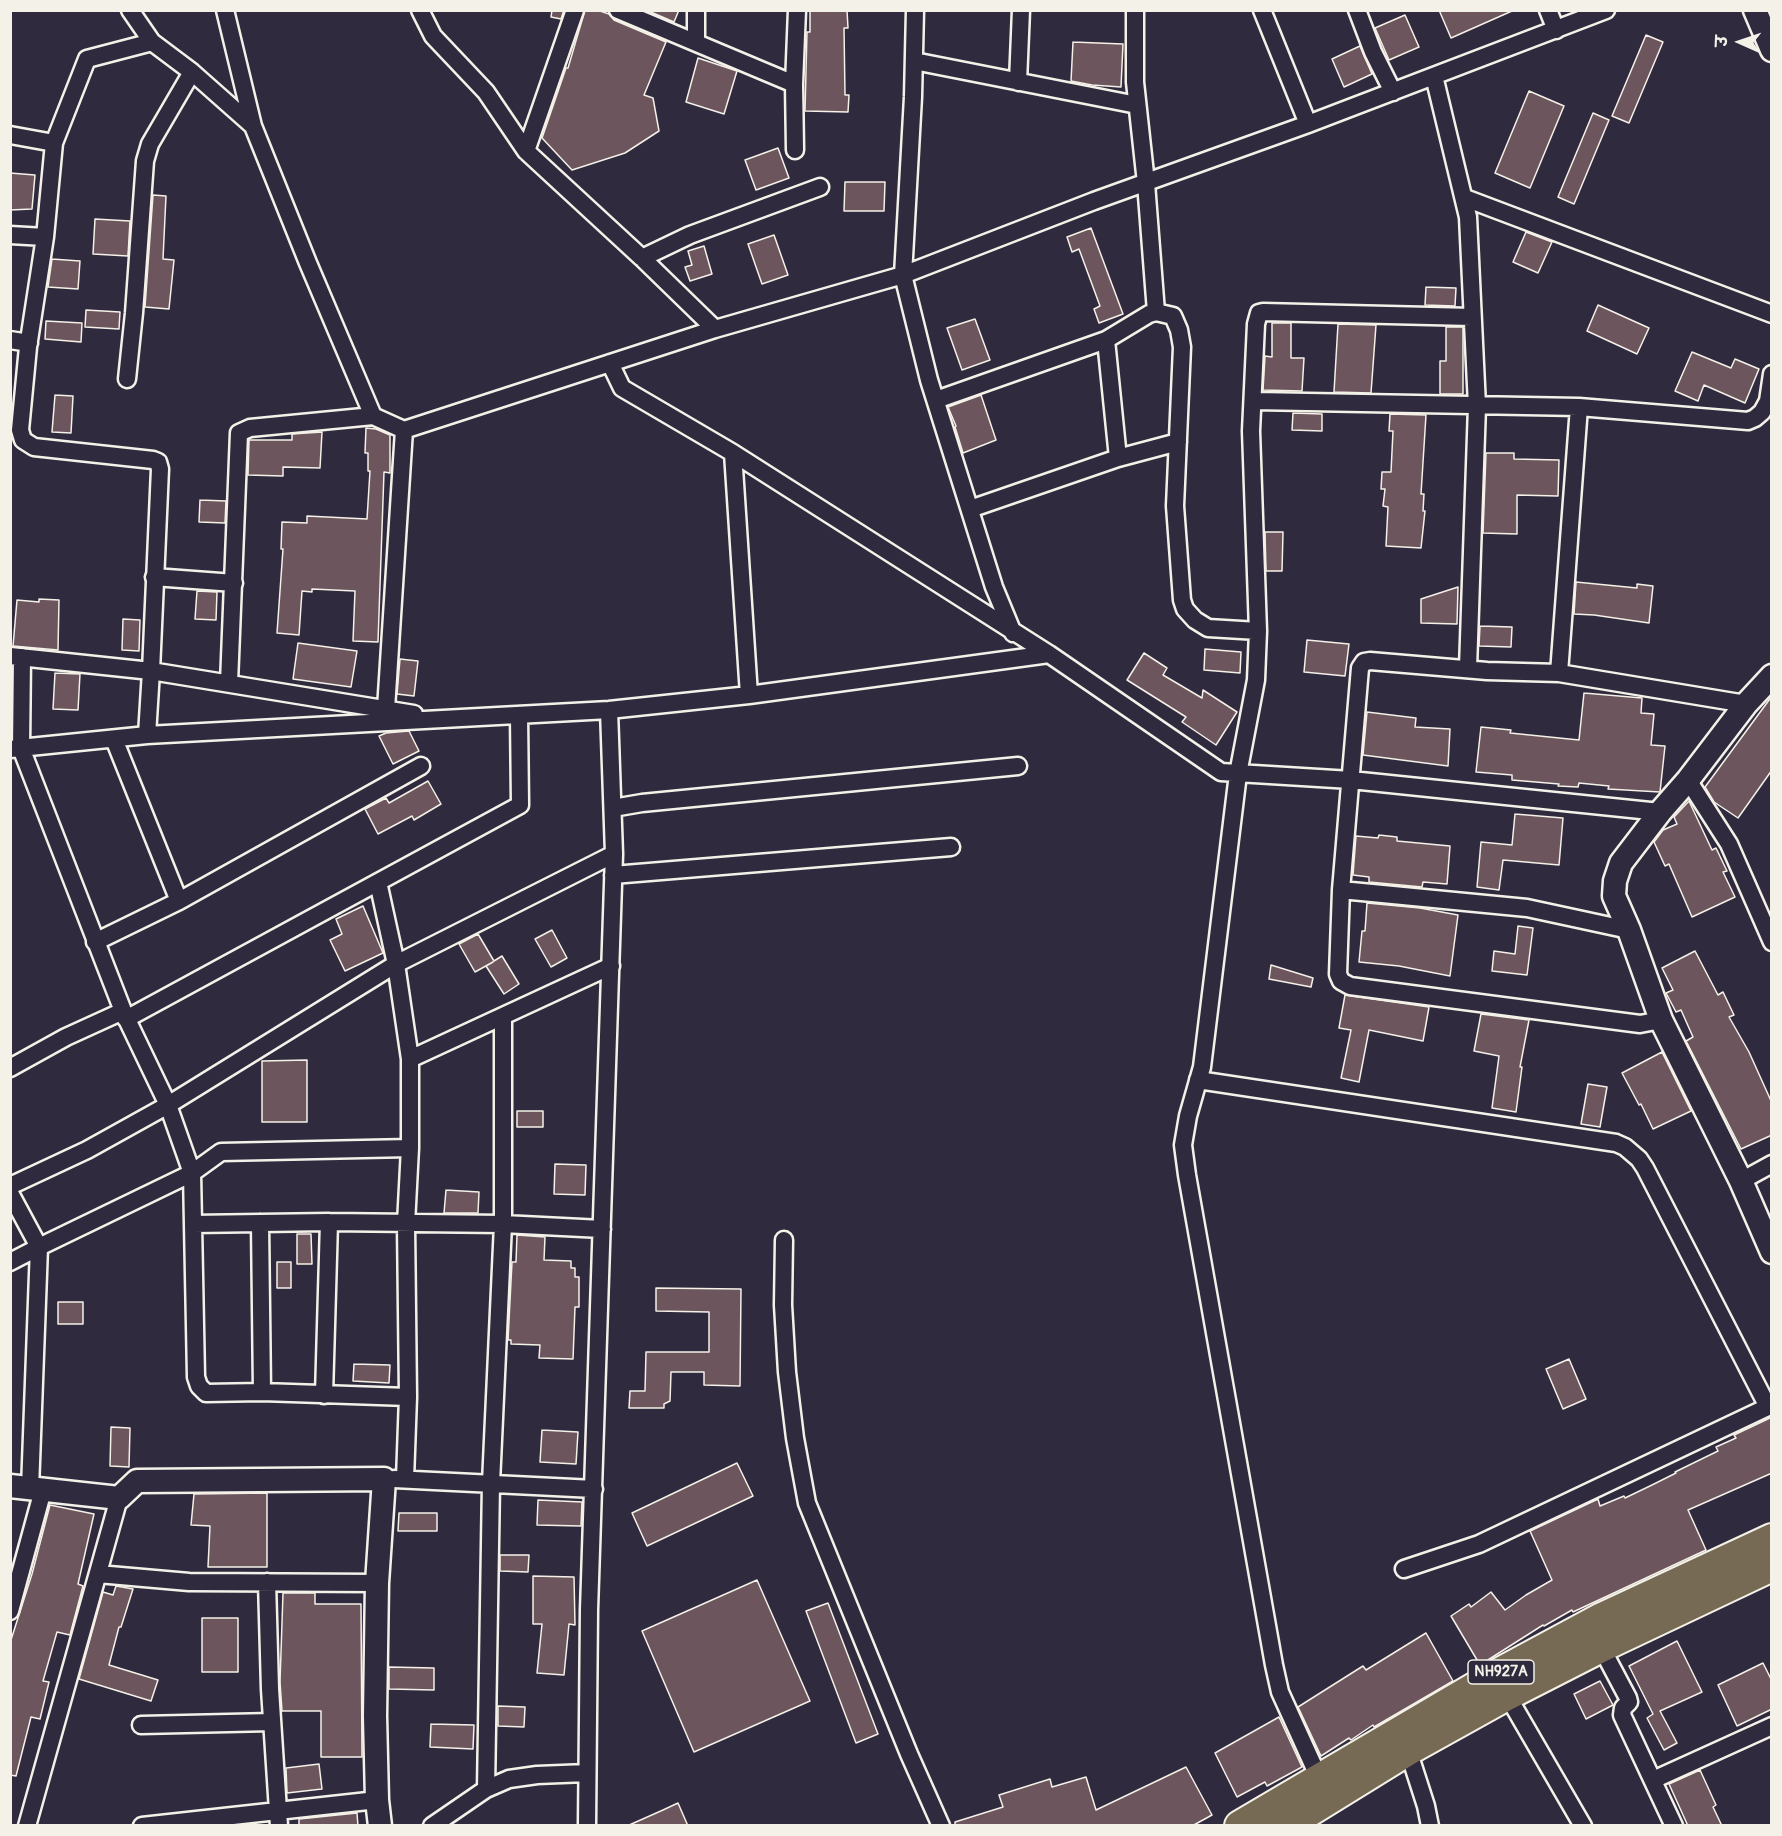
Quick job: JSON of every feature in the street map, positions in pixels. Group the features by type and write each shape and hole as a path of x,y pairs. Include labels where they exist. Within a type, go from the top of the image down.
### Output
{"highway":[{"name":"NH927A","path":"1285,1826 1375,1758 1429,1726 1500,1673 1602,1618 1772,1539"},
{"name":"NH927A","path":"1240,1826 1319,1778 1375,1758 1408,1750 1429,1726 1507,1695 1601,1647 1772,1566"}],"street":[{"path":"130,10 152,42 192,72 253,126"},
{"path":"225,10 253,126 373,416"},
{"path":"420,10 433,36 486,92 526,151 715,329"},
{"path":"526,151 575,10"},
{"path":"618,10 794,84"},
{"path":"696,10 696,42"},
{"path":"795,150 794,84 797,10"},
{"path":"915,10 903,275 936,400 994,587 1013,633"},
{"path":"1018,82 1021,10"},
{"path":"1135,10 1135,82 1156,312"},
{"path":"1262,10 1308,124"},
{"path":"1357,10 1373,52 1393,92"},
{"path":"1548,10 1556,30"},
{"path":"229,684 239,433 250,428 373,416 404,430 715,329 903,275 1606,10"},
{"path":"1755,10 1772,50"},
{"path":"147,735 160,492 158,462 143,458 34,447 23,440 20,430 28,342 45,237 54,143 87,58 152,42"},
{"path":"914,61 1137,105"},
{"path":"127,379 145,162 150,144 192,72"},
{"path":"1434,76 1468,216 1477,406 1468,669"},
{"path":"10,135 54,143"},
{"path":"642,258 690,235 820,187"},
{"path":"1465,198 1772,314"},
{"path":"10,235 45,237"},
{"path":"936,400 1106,340 1149,314 1156,312 1173,316 1179,330 1182,347 1175,506 1182,600 1185,609 1195,620 1208,628 1258,631"},
{"path":"1319,1778 1280,1692 1274,1665 1186,1175 1183,1145 1198,1080 1238,774 1256,680 1258,631 1251,431 1256,324 1259,313 1263,312 1472,317"},
{"path":"10,340 28,342"},
{"path":"1106,340 1118,458"},
{"path":"610,363 622,388 733,453 1049,654 1221,772 1351,780 1660,812"},
{"path":"1254,401 1579,407 1748,421 1755,418 1765,406 1772,374"},
{"path":"1559,673 1579,407"},
{"path":"386,709 404,430"},
{"path":"970,509 1118,458 1178,442"},
{"path":"733,453 749,695"},
{"path":"154,578 234,583"},
{"path":"16,748 147,735 609,710 749,695 1049,654"},
{"path":"408,1397 262,1392 206,1393 199,1386 196,1377 192,1173 168,1105 125,1015 16,748 16,657 151,671 445,719"},
{"path":"1661,1020 1640,1024 1344,984 1341,981 1338,974 1341,890 1359,675 1364,662 1559,673 1746,704"},
{"path":"1772,676 1746,704 1621,863 1615,881 1614,896 1629,930 1661,1020 1741,1181 1772,1252"},
{"path":"586,1826 590,1610 614,854 609,710"},
{"path":"10,1068 66,1037 125,1015 520,805 519,715"},
{"path":"114,739 179,901"},
{"path":"95,942 179,901 421,766"},
{"path":"613,808 642,803 1018,766"},
{"path":"1688,780 1729,844 1772,942"},
{"path":"613,875 951,847"},
{"path":"10,1186 87,1150 168,1105 396,963 614,854"},
{"path":"378,882 396,963 410,1059 410,1148 406,1224 408,1397 377,1582 375,1716 377,1800 380,1826"},
{"path":"1341,890 1527,908 1629,930"},
{"path":"410,1059 611,966"},
{"path":"486,1789 491,1483 503,1224 503,1016"},
{"path":"1198,1080 1616,1143 1625,1147 1639,1159 1645,1168 1770,1406 1479,1544 1404,1569"},
{"path":"10,1262 192,1173 221,1152 410,1148"},
{"path":"1741,1181 1772,1164"},
{"path":"10,1193 39,1247 28,1488 10,1611"},
{"path":"193,1224 329,1222 503,1224 602,1229"},
{"path":"324,1395 329,1222"},
{"path":"260,1223 262,1392"},
{"path":"784,1240 783,1305 787,1372 795,1438 807,1503 909,1754 941,1826"},
{"path":"27,1826 119,1498 137,1481 394,1479 594,1489"},
{"path":"28,1488 119,1498"},
{"path":"98,1574 189,1582 377,1582"},
{"path":"267,1582 278,1817"},
{"path":"1601,1647 1628,1698 1629,1702 1623,1708 1622,1714 1674,1826"},
{"path":"1507,1695 1582,1826"},
{"path":"141,1725 272,1722"},
{"path":"1653,1780 1772,1726"},
{"path":"1408,1750 1430,1826"},
{"path":"432,1826 486,1789 509,1779 537,1775 587,1773"},
{"path":"141,1826 278,1817 377,1800"}],"building":[{"path":"552,10 564,10 561,19 551,17"},
{"path":"585,10 597,10 609,14 614,20 666,42 644,95 653,98 659,131 625,153 572,170 542,138 566,68 568,68"},
{"path":"646,10 679,10 674,22"},
{"path":"810,10 847,10 848,28 844,28 845,95 849,95 848,112 805,111 807,32 810,32"},
{"path":"1439,10 1512,10 1512,11 1451,38"},
{"path":"1405,15 1419,47 1389,60 1375,28"},
{"path":"1646,35 1663,42 1629,123 1612,116"},
{"path":"1073,42 1123,44 1121,87 1071,81"},
{"path":"1360,46 1372,74 1344,87 1332,59"},
{"path":"698,58 737,71 724,114 686,102"},
{"path":"1529,91 1564,106 1530,188 1495,173"},
{"path":"1593,113 1609,120 1574,204 1558,197"},
{"path":"778,148 789,178 756,190 745,160"},
{"path":"10,173 35,175 32,209 10,210"},
{"path":"845,182 885,182 884,211 844,211"},
{"path":"153,195 166,196 163,259 174,260 169,309 145,307"},
{"path":"95,219 130,221 128,256 93,254"},
{"path":"1091,228 1123,314 1099,323 1094,309 1100,306 1079,249 1072,252 1067,237"},
{"path":"1526,232 1552,242 1538,273 1513,262"},
{"path":"774,235 788,275 762,284 748,244"},
{"path":"704,246 712,274 690,281 685,267 692,265 688,251"},
{"path":"52,259 80,261 78,289 48,287"},
{"path":"1426,287 1456,288 1455,306 1425,305"},
{"path":"1598,305 1649,328 1637,354 1587,331"},
{"path":"86,310 120,312 119,329 85,327"},
{"path":"975,319 990,360 962,370 947,328"},
{"path":"46,321 82,323 81,342 45,339"},
{"path":"1272,323 1291,323 1291,358 1304,358 1302,391 1263,390 1265,356 1272,357"},
{"path":"1338,324 1376,325 1371,393 1334,392"},
{"path":"1446,327 1463,327 1463,394 1440,394 1440,361 1446,361"},
{"path":"1692,352 1731,368 1735,359 1759,369 1745,403 1704,385 1698,401 1675,391"},
{"path":"55,395 73,396 71,433 52,432"},
{"path":"981,395 996,440 963,453 948,407"},
{"path":"1293,413 1322,414 1322,431 1292,430"},
{"path":"1390,414 1426,415 1421,494 1424,494 1423,511 1425,511 1421,548 1386,546 1388,507 1383,506 1385,489 1381,489 1382,472 1391,472 1393,431 1389,431"},
{"path":"366,428 376,429 390,435 390,473 384,472 378,642 353,641 355,591 312,589 312,592 302,591 299,635 277,633 283,549 281,549 282,522 307,523 307,516 367,519 370,471 368,471 368,453 365,453"},
{"path":"322,432 320,468 283,467 283,476 248,475 249,440 292,440 292,434"},
{"path":"1486,453 1514,453 1514,459 1559,460 1558,496 1517,495 1517,534 1483,533"},
{"path":"200,500 226,501 225,523 199,522"},
{"path":"1265,532 1283,532 1282,571 1266,571"},
{"path":"1576,582 1637,588 1637,584 1653,586 1649,623 1574,614"},
{"path":"1458,587 1457,624 1421,623 1421,599"},
{"path":"197,591 217,592 216,620 195,619"},
{"path":"39,599 59,600 58,650 13,646 17,600 39,602"},
{"path":"123,619 140,620 139,651 122,650"},
{"path":"1480,626 1512,627 1511,647 1479,646"},
{"path":"1307,640 1349,644 1345,676 1304,672"},
{"path":"298,643 357,651 351,687 293,679"},
{"path":"1205,649 1241,652 1240,673 1204,670"},
{"path":"1144,653 1167,668 1163,675 1202,698 1203,690 1237,712 1216,745 1182,722 1186,717 1127,680"},
{"path":"400,659 418,661 414,696 397,694"},
{"path":"55,673 80,674 78,710 53,709"},
{"path":"1584,693 1642,698 1641,713 1654,714 1651,745 1665,746 1660,792 1608,789 1609,786 1579,783 1578,787 1558,786 1559,784 1512,780 1512,775 1476,772 1481,727 1511,730 1510,733 1579,740"},
{"path":"1772,696 1772,770 1738,818 1714,802 1705,787"},
{"path":"1367,712 1416,718 1415,727 1450,729 1448,766 1363,755"},
{"path":"409,731 419,751 393,764 379,736 386,733"},
{"path":"428,781 441,804 414,820 412,816 378,834 365,809 386,798 389,803"},
{"path":"1689,801 1712,850 1716,848 1727,871 1723,872 1735,897 1692,917 1669,864 1665,866 1654,842 1663,830 1677,824 1674,817"},
{"path":"1515,814 1563,818 1559,865 1503,860 1499,890 1477,887 1481,842 1512,845"},
{"path":"1379,835 1397,837 1397,841 1450,846 1447,884 1423,882 1422,887 1369,882 1369,877 1353,875 1356,836 1378,838"},
{"path":"1367,903 1420,908 1458,915 1450,976 1399,966 1359,962"},
{"path":"363,906 383,953 345,971 330,940 342,934 336,919"},
{"path":"1518,926 1533,928 1527,975 1492,971 1494,951 1515,954"},
{"path":"552,930 567,958 551,967 535,939"},
{"path":"478,934 494,961 502,956 519,984 504,994 486,966 493,962 475,972 459,944"},
{"path":"1695,951 1718,995 1723,992 1734,1015 1729,1017 1749,1052 1772,1103 1772,1135 1741,1149 1686,1041 1693,1037 1681,1010 1676,1012 1666,993 1673,990 1662,968"},
{"path":"1271,965 1313,978 1311,987 1269,979"},
{"path":"1345,995 1429,1007 1423,1041 1369,1030 1359,1082 1341,1078 1351,1030 1339,1028"},
{"path":"1481,1014 1529,1020 1520,1067 1522,1067 1516,1112 1492,1108 1499,1056 1474,1051"},
{"path":"1662,1052 1691,1111 1653,1129 1622,1073"},
{"path":"307,1060 307,1122 262,1122 262,1061"},
{"path":"1588,1084 1607,1087 1600,1127 1581,1124"},
{"path":"517,1111 543,1111 543,1127 517,1127"},
{"path":"555,1164 586,1165 585,1195 554,1194"},
{"path":"446,1190 479,1192 478,1213 444,1213"},
{"path":"297,1234 311,1234 312,1264 297,1264"},
{"path":"517,1235 545,1237 544,1260 571,1261 571,1268 575,1268 575,1277 579,1277 579,1307 575,1307 573,1359 539,1358 540,1345 511,1344 511,1340 508,1340 512,1262 516,1262"},
{"path":"277,1262 291,1262 291,1288 277,1288"},
{"path":"656,1288 741,1289 740,1386 704,1385 704,1372 671,1372 670,1401 664,1404 664,1408 629,1408 630,1391 645,1391 646,1352 709,1352 709,1312 656,1311"},
{"path":"58,1302 83,1302 83,1324 58,1324"},
{"path":"1569,1359 1586,1399 1563,1409 1546,1369"},
{"path":"354,1364 390,1365 389,1383 353,1381"},
{"path":"1772,1417 1772,1473 1688,1510 1706,1550 1573,1612 1572,1610 1543,1625 1480,1665 1451,1616 1469,1604 1471,1607 1491,1592 1505,1610 1552,1580 1530,1531 1598,1499 1600,1506 1624,1496 1625,1498 1718,1451 1716,1447 1736,1438 1734,1435"},
{"path":"111,1427 130,1428 129,1467 110,1466"},
{"path":"542,1430 578,1432 576,1464 540,1462"},
{"path":"737,1463 753,1496 647,1546 632,1513"},
{"path":"267,1493 267,1567 208,1567 210,1526 191,1525 194,1494"},
{"path":"538,1500 582,1502 581,1526 537,1525"},
{"path":"50,1505 94,1514 78,1584 83,1586 70,1635 57,1632 43,1681 49,1682 40,1719 31,1717 16,1776 10,1775 10,1643 32,1574"},
{"path":"399,1513 437,1513 437,1531 398,1531"},
{"path":"500,1555 529,1555 528,1572 500,1571"},
{"path":"533,1576 574,1577 575,1625 569,1624 564,1675 537,1673 542,1624 533,1624"},
{"path":"757,1580 810,1701 694,1752 642,1631"},
{"path":"116,1586 133,1589 121,1627 119,1627 109,1665 158,1680 151,1701 79,1679 103,1592 113,1595"},
{"path":"283,1593 315,1593 315,1604 361,1604 362,1757 321,1757 321,1711 282,1711 280,1682"},
{"path":"828,1603 878,1734 856,1743 806,1611"},
{"path":"202,1618 238,1618 238,1672 202,1672"},
{"path":"1426,1633 1453,1681 1374,1727 1373,1725 1351,1740 1349,1738 1321,1756 1298,1707 1363,1666 1366,1670"},
{"path":"1677,1641 1702,1692 1660,1711 1677,1743 1664,1750 1647,1718 1653,1714 1629,1666"},
{"path":"1763,1663 1772,1681 1772,1709 1737,1726 1718,1685"},
{"path":"389,1667 434,1668 434,1690 389,1689"},
{"path":"1600,1681 1613,1705 1586,1719 1574,1694"},
{"path":"498,1706 525,1707 524,1727 498,1726"},
{"path":"1279,1717 1302,1767 1267,1786 1265,1782 1237,1797 1215,1753"},
{"path":"431,1724 474,1725 473,1749 430,1747"},
{"path":"319,1764 322,1789 287,1793 286,1768"},
{"path":"1186,1767 1212,1815 1192,1826 955,1826 955,1822 1003,1807 999,1795 1050,1779 1052,1787 1086,1777 1096,1810"},
{"path":"1700,1770 1716,1805 1713,1807 1722,1826 1688,1826 1669,1784"},
{"path":"678,1803 688,1826 627,1826 663,1810"},
{"path":"357,1813 358,1826 299,1826 299,1819"}]}
